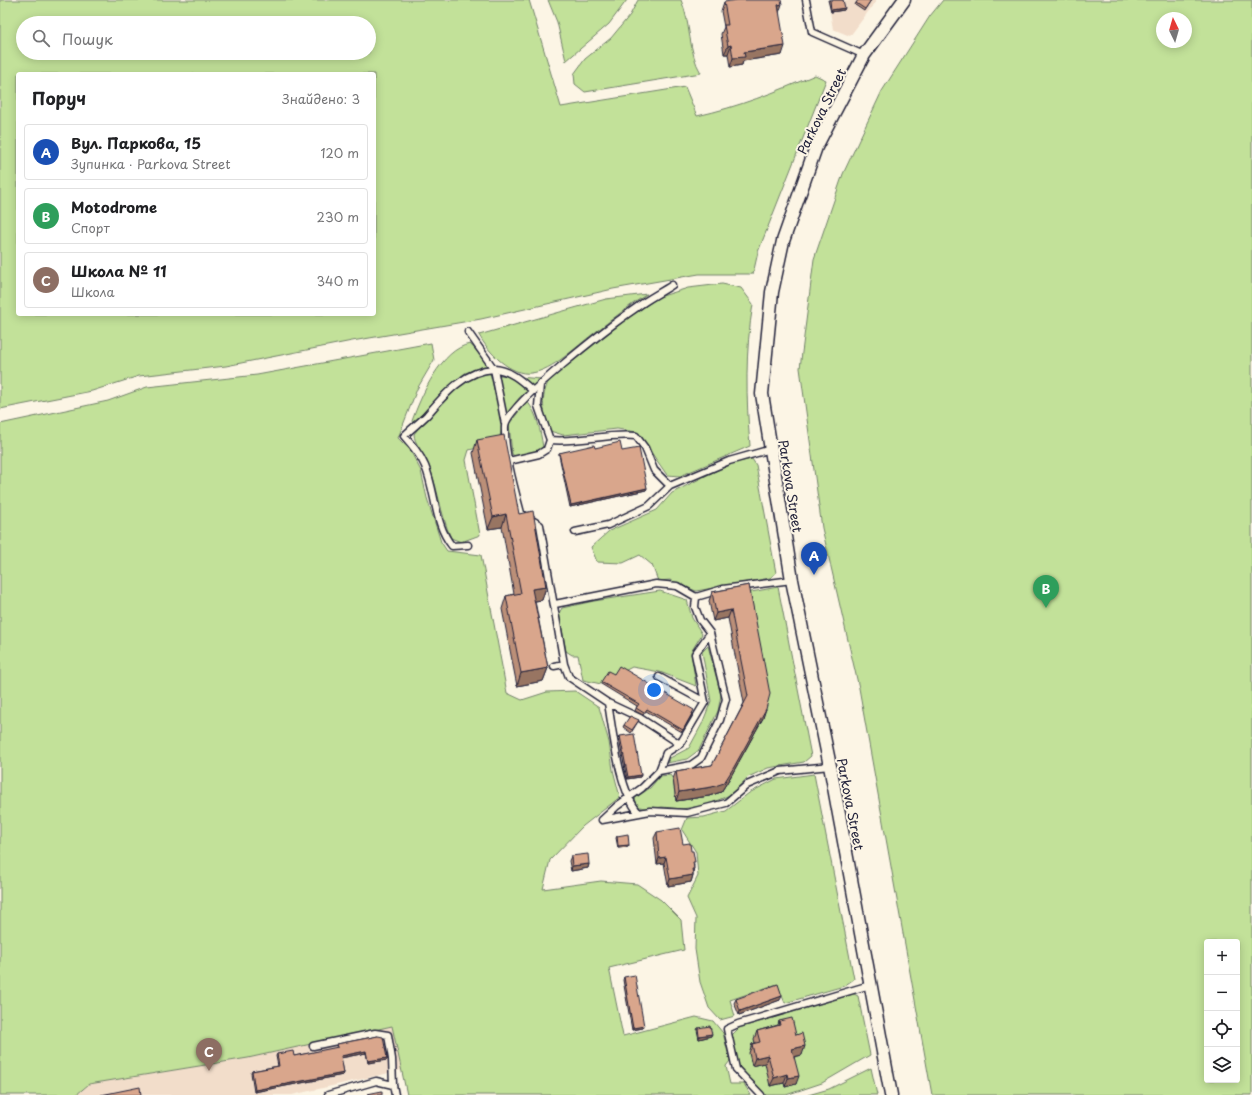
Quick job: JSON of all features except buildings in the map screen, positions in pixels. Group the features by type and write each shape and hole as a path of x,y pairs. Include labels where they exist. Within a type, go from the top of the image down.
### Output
{"street":[{"name":"Parkova Street","path":"891,1095 830,766 792,580 762,394 772,292 784,241 816,147 864,55 904,0"}],"lane":[{"path":"806,0 812,32 864,55"},
{"path":"505,424 520,403 585,346 637,307 672,285"},
{"path":"468,332 494,369 505,424 509,461 521,513 540,525 555,604 564,664 569,677 608,703 640,718 680,744"},
{"path":"468,545 452,546 444,536 426,467 417,450 404,436 426,416 445,394 473,374 494,369 509,373 533,391"},
{"path":"509,461 538,454 547,449 550,440 538,406 540,385"},
{"path":"550,440 561,442 617,434 636,436 645,448 654,470 670,486"},
{"path":"575,532 608,525 649,506 670,486 729,460 771,449"},
{"path":"555,604 656,584 677,586 696,597 723,589 792,580"},
{"path":"659,771 691,765 701,758 720,720 726,699 710,633 700,620 695,607 696,597"},
{"path":"710,633 696,654 705,702 680,744 666,753 659,771 642,788 602,820 650,811 686,814 726,803 747,785 780,771 830,766"},
{"path":"554,666 564,664"},
{"path":"659,677 705,702"},
{"path":"608,703 622,781 630,797 632,806 639,813"},
{"path":"761,1095 736,1069 727,1029 738,1024 870,985"},
{"path":"313,1046 375,1033 388,1035 395,1095"},
{"path":"328,1095 376,1081 393,1085"}],"shaded area":[{"path":"828,0 877,0 850,36 833,29"},
{"path":"392,1026 402,1070 292,1095 76,1095 89,1084 248,1058"}],"green space":[{"path":"0,0 529,0 561,107 685,87 697,116 757,98 815,75 826,80 758,252 753,274 699,274 613,289 481,319 352,341 226,366 139,376 92,391 0,409"},
{"path":"548,0 627,0 609,24 566,61 557,22"},
{"path":"638,0 681,0 687,18 694,56 701,73 585,92 575,84 574,74 585,59 611,38 630,15"},
{"path":"943,0 1252,0 1252,1095 932,1095 859,688 822,528 800,368 814,259 843,174 882,91 930,16"},
{"path":"722,284 741,288 753,304 747,357 750,446 680,476 667,475 637,432 617,429 563,435 550,431 544,412 544,393 549,380 628,318 659,297 688,288"},
{"path":"647,294 613,318 556,363 547,368 531,373 516,371 501,362 488,349 479,335 606,299"},
{"path":"431,343 434,360 417,389 398,438 410,450 421,471 427,498 441,542 447,551 481,555 507,693 522,700 547,692 575,691 599,707 609,742 613,770 620,797 583,826 550,860 543,889 601,881 637,884 661,900 681,920 684,950 609,968 623,1036 696,1017 713,1021 723,1033 730,1061 726,1066 730,1084 744,1084 751,1095 407,1095 392,1026 248,1058 89,1084 76,1095 0,1095 0,424 108,401 147,387 257,375"},
{"path":"470,344 487,362 487,365 465,373 441,393 413,424 412,421 421,399 441,364 460,348"},
{"path":"490,373 503,425 498,443 469,450 466,460 480,535 461,542 451,538 447,529 431,470 415,441 414,434 438,405 456,388 478,376"},
{"path":"498,375 541,379 519,398 506,415"},
{"path":"527,401 536,417 543,447 538,451 516,457 512,454 509,424"},
{"path":"752,459 756,465 776,573 770,578 696,591 670,580 658,581 652,565 640,555 623,563 597,562 591,547 609,531 657,510 672,493 729,464"},
{"path":"778,587 811,756 804,762 768,768 748,777 732,794 707,805 682,809 662,807 647,809 637,806 635,798 650,788 660,776 670,775 673,779 676,801 709,796 721,792 763,718 767,703 746,593"},
{"path":"660,591 687,600 692,618 702,634 691,652 696,686 660,672 632,667 613,677 607,673 601,684 583,680 578,655 572,655 566,651 559,613 562,608 594,601"},
{"path":"708,646 721,695 718,711 699,750 687,759 667,763 670,758 689,748 702,724 711,701 702,652"},
{"path":"814,774 854,979 844,986 785,1003 777,984 730,1000 735,1016 720,1020 709,1008 700,982 695,949 696,918 687,898 698,876 696,852 682,830 687,818 704,817 726,811 749,793 776,779"},
{"path":"854,994 858,996 870,1055 822,1083 786,1095 764,1095 739,1066 732,1035 739,1028"},
{"path":"871,1068 877,1095 808,1095 829,1089"}],"place":[{"name":"Вул. Паркова, 15","path":"814,575"},
{"name":"Motodrome","path":"1046,608"},
{"name":"Школа № 11","path":"209,1071"}]}
